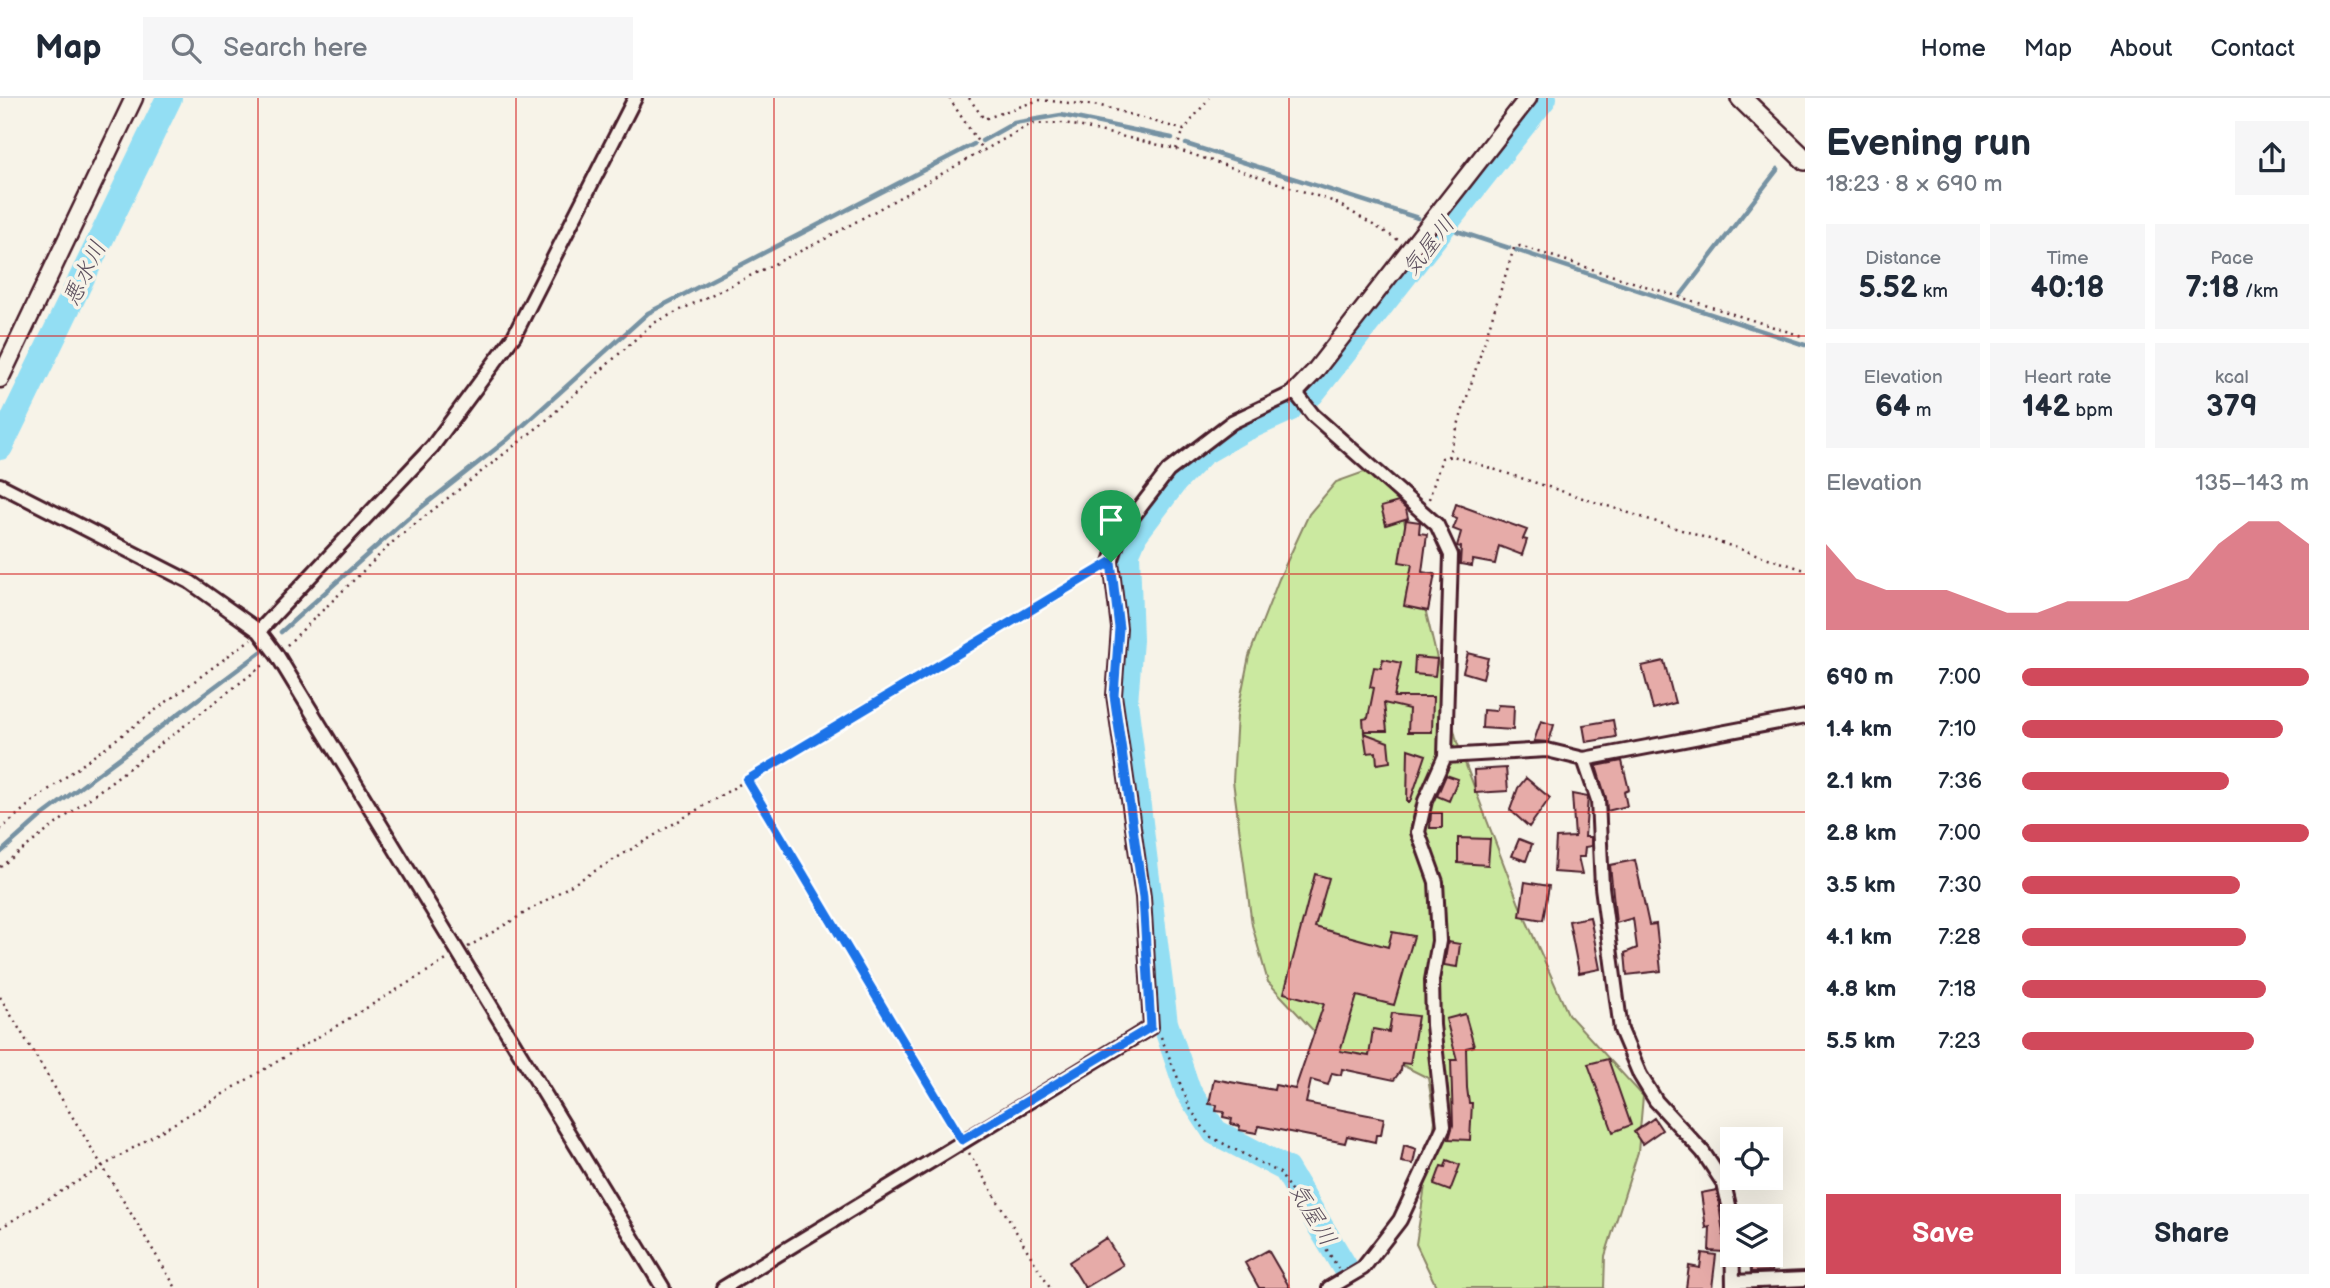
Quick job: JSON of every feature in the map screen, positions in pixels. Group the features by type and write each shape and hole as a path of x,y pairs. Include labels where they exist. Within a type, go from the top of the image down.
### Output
{"main road":[{"path":"1741,98 1805,160"}],"street":[{"path":"0,379 134,98"},
{"path":"259,631 432,447 514,336 635,98"},
{"path":"723,1288 1151,1027 1143,897 1114,695 1119,628 1111,562 1121,532 1168,471 1232,422 1295,392 1315,371 1528,98"},
{"path":"1295,392 1313,415 1437,525 1451,555 1445,756 1425,801 1418,832 1436,882 1439,941 1432,980 1433,1025 1444,1126 1400,1220 1363,1268 1329,1288"},
{"path":"0,485 190,582 259,631 277,655 663,1288"},
{"path":"1445,756 1548,750 1584,759 1805,717"},
{"path":"1584,759 1598,800 1602,887 1621,1030 1640,1075 1657,1101 1703,1152 1724,1184 1728,1204"},
{"path":"1733,1267 1733,1285 1805,1279"}],"path":[{"path":"949,98 984,151"},
{"path":"969,98 984,119 1039,100 1101,106 1184,130"},
{"path":"1175,149 1184,130 1209,98"},
{"path":"0,867 277,655 396,539 542,424 652,324 825,239 1031,124 1065,123 1175,149 1335,202 1411,248"},
{"path":"1448,457 1514,248 1520,246 1805,337"},
{"path":"1425,513 1442,458 1453,456 1805,569"},
{"path":"0,1228 1111,562"},
{"path":"0,830 32,802 238,651 259,631"},
{"path":"747,780 1050,1288"},
{"path":"0,997 176,1288"},
{"path":"1151,1027 1161,1037 1191,1111 1209,1136 1280,1173 1345,1280"}],"green space":[{"path":"1364,472 1396,487 1457,742 1519,904 1568,1014 1643,1096 1638,1152 1605,1256 1604,1288 1437,1288 1416,1244 1435,1121 1428,1078 1396,1062 1336,1055 1268,982 1252,925 1233,781 1237,715 1249,656 1279,579 1309,514 1336,482"}],"building":[{"path":"1398,502 1406,509 1408,518 1386,525 1381,507"},
{"path":"1456,504 1527,530 1523,539 1527,540 1522,555 1499,546 1495,564 1473,560 1472,566 1460,564 1461,547 1457,546 1461,532 1453,529 1457,519 1452,517"},
{"path":"1406,520 1420,522 1419,533 1427,534 1422,572 1435,574 1428,611 1404,606 1412,564 1399,562"},
{"path":"1468,653 1488,658 1483,678 1463,672"},
{"path":"1415,657 1437,659 1435,676 1414,674"},
{"path":"1383,659 1401,663 1394,697 1433,697 1432,732 1408,732 1409,709 1384,703 1387,731 1364,731 1363,719 1368,718 1374,688 1370,687 1374,667 1381,668"},
{"path":"1664,661 1675,703 1653,709 1642,666"},
{"path":"1498,705 1514,706 1513,730 1482,728 1483,710 1496,711"},
{"path":"1613,720 1616,737 1586,742 1583,725"},
{"path":"1541,721 1554,725 1549,742 1534,741"},
{"path":"1364,733 1388,742 1390,762 1377,764 1376,752 1367,753"},
{"path":"1408,749 1426,755 1410,802 1407,802"},
{"path":"1622,761 1629,790 1624,792 1627,806 1607,811 1606,798 1596,766"},
{"path":"1506,768 1508,791 1475,793 1474,770"},
{"path":"1446,775 1458,779 1449,801 1437,796"},
{"path":"1526,778 1550,798 1529,827 1510,810 1518,788"},
{"path":"1572,794 1588,797 1585,837 1591,837 1591,846 1585,847 1584,857 1578,857 1582,874 1554,872 1556,838 1575,837"},
{"path":"1431,813 1442,813 1442,828 1430,828"},
{"path":"1458,838 1490,839 1488,865 1458,863"},
{"path":"1519,839 1532,844 1526,861 1512,856"},
{"path":"1635,860 1649,925 1656,924 1661,971 1627,975 1625,953 1637,948 1633,918 1616,923 1610,865"},
{"path":"1315,874 1329,878 1315,927 1388,947 1392,932 1414,936 1394,1005 1357,996 1340,1051 1369,1056 1373,1029 1389,1032 1392,1013 1418,1016 1410,1064 1402,1063 1394,1080 1342,1069 1341,1075 1332,1073 1328,1085 1311,1080 1306,1103 1384,1118 1381,1135 1376,1135 1375,1142 1347,1136 1345,1143 1259,1126 1257,1133 1239,1130 1240,1126 1231,1124 1232,1119 1223,1117 1224,1112 1216,1111 1217,1105 1209,1104 1214,1079 1274,1090 1275,1085 1295,1089 1324,1004 1284,993"},
{"path":"1525,882 1549,886 1543,920 1520,916"},
{"path":"1590,917 1600,969 1579,973 1569,921"},
{"path":"1448,942 1460,944 1457,967 1444,965"},
{"path":"1465,1014 1474,1046 1466,1048 1467,1088 1469,1103 1472,1103 1470,1140 1449,1139 1453,1125 1451,1060 1457,1060 1446,1019"},
{"path":"1608,1059 1631,1125 1613,1132 1588,1064"},
{"path":"1654,1118 1662,1130 1642,1144 1634,1132"},
{"path":"1404,1145 1416,1149 1413,1164 1401,1162"},
{"path":"1447,1160 1460,1165 1450,1191 1434,1185 1441,1166 1445,1167"},
{"path":"1717,1190 1720,1252 1709,1251 1710,1227 1706,1228 1701,1193"},
{"path":"1106,1238 1123,1265 1085,1288 1069,1262"},
{"path":"1268,1250 1290,1288 1259,1288 1245,1263"},
{"path":"1702,1253 1716,1255 1712,1288 1686,1288 1689,1266 1700,1268"},
{"path":"1751,1267 1772,1267 1772,1271 1751,1272"}],"waterway":[{"name":"悪水川","path":"0,447 169,98"},
{"name":"気屋川","path":"1312,393 1544,98"},
{"path":"982,141 1014,123 1061,115 1172,138"},
{"path":"281,632 408,518 507,440 648,313 974,144"},
{"path":"1186,144 1418,218"},
{"path":"1681,295 1778,169"},
{"path":"1457,231 1509,248"},
{"path":"1516,250 1805,345"},
{"name":"気屋川","path":"1289,409 1242,430 1202,453 1175,481 1135,534 1127,553 1130,640 1125,702 1165,1023 1188,1091 1215,1132 1286,1169 1347,1271"},
{"path":"0,853 39,818 261,652"}],"route":[{"path":"1111,562 1119,628 1114,695 1143,897 1151,1027 962,1140 747,780 1111,562"}]}
